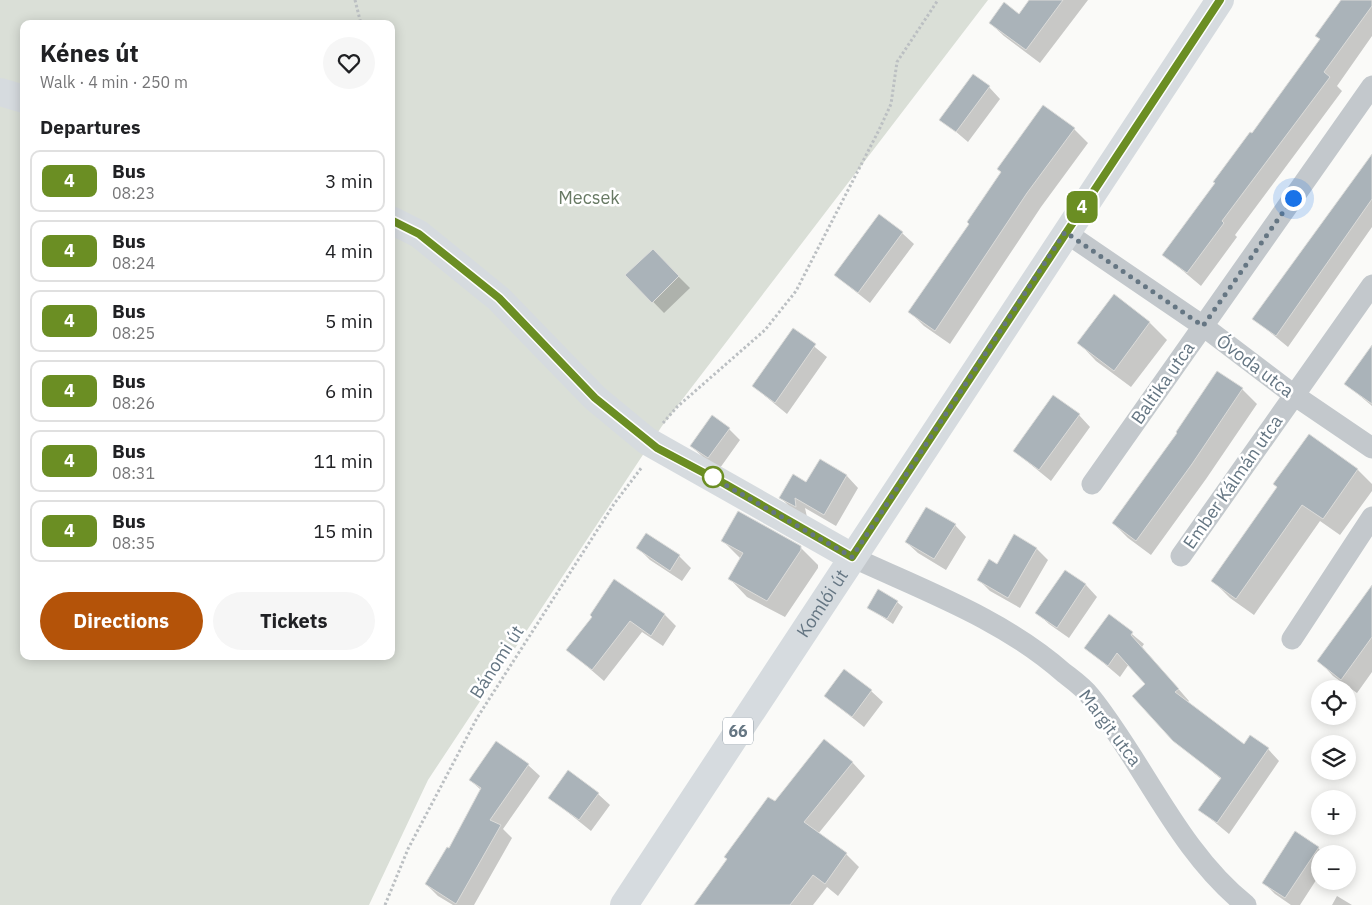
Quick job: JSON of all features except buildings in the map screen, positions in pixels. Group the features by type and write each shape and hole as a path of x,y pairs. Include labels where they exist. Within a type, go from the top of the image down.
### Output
{"main road":[{"name":"Komlói út","path":"624,905 1065,232 1220,0"},
{"path":"0,92 20,98"},
{"path":"395,222 419,234 499,298 595,398 652,444 852,557"}],"street":[{"name":"Baltika utca","path":"1092,484 1372,86"},
{"name":"Óvoda utca","path":"1065,232 1203,326 1294,395 1372,448"},
{"name":"Ember Kálmán utca","path":"1181,556 1372,285"},
{"path":"1292,639 1372,517"},
{"name":"Margit utca","path":"852,557 984,617 1047,658 1089,694 1141,768 1191,849 1246,905"}],"path":[{"path":"355,0 360,20"},
{"name":"Bánomi út","path":"385,905 408,849 477,718 676,407 765,330 796,291 891,104 897,62 938,0"}],"green space":[{"name":"Mecsek","path":"0,0 988,0 662,426 428,780 369,905 0,905"}],"bus line":[{"name":"4","path":"395,222 419,234 499,298 595,398 647,441 852,557 1220,0"}],"route":[{"path":"713,477 708,475 852,557 1065,232 1203,326 1293,198"}]}
